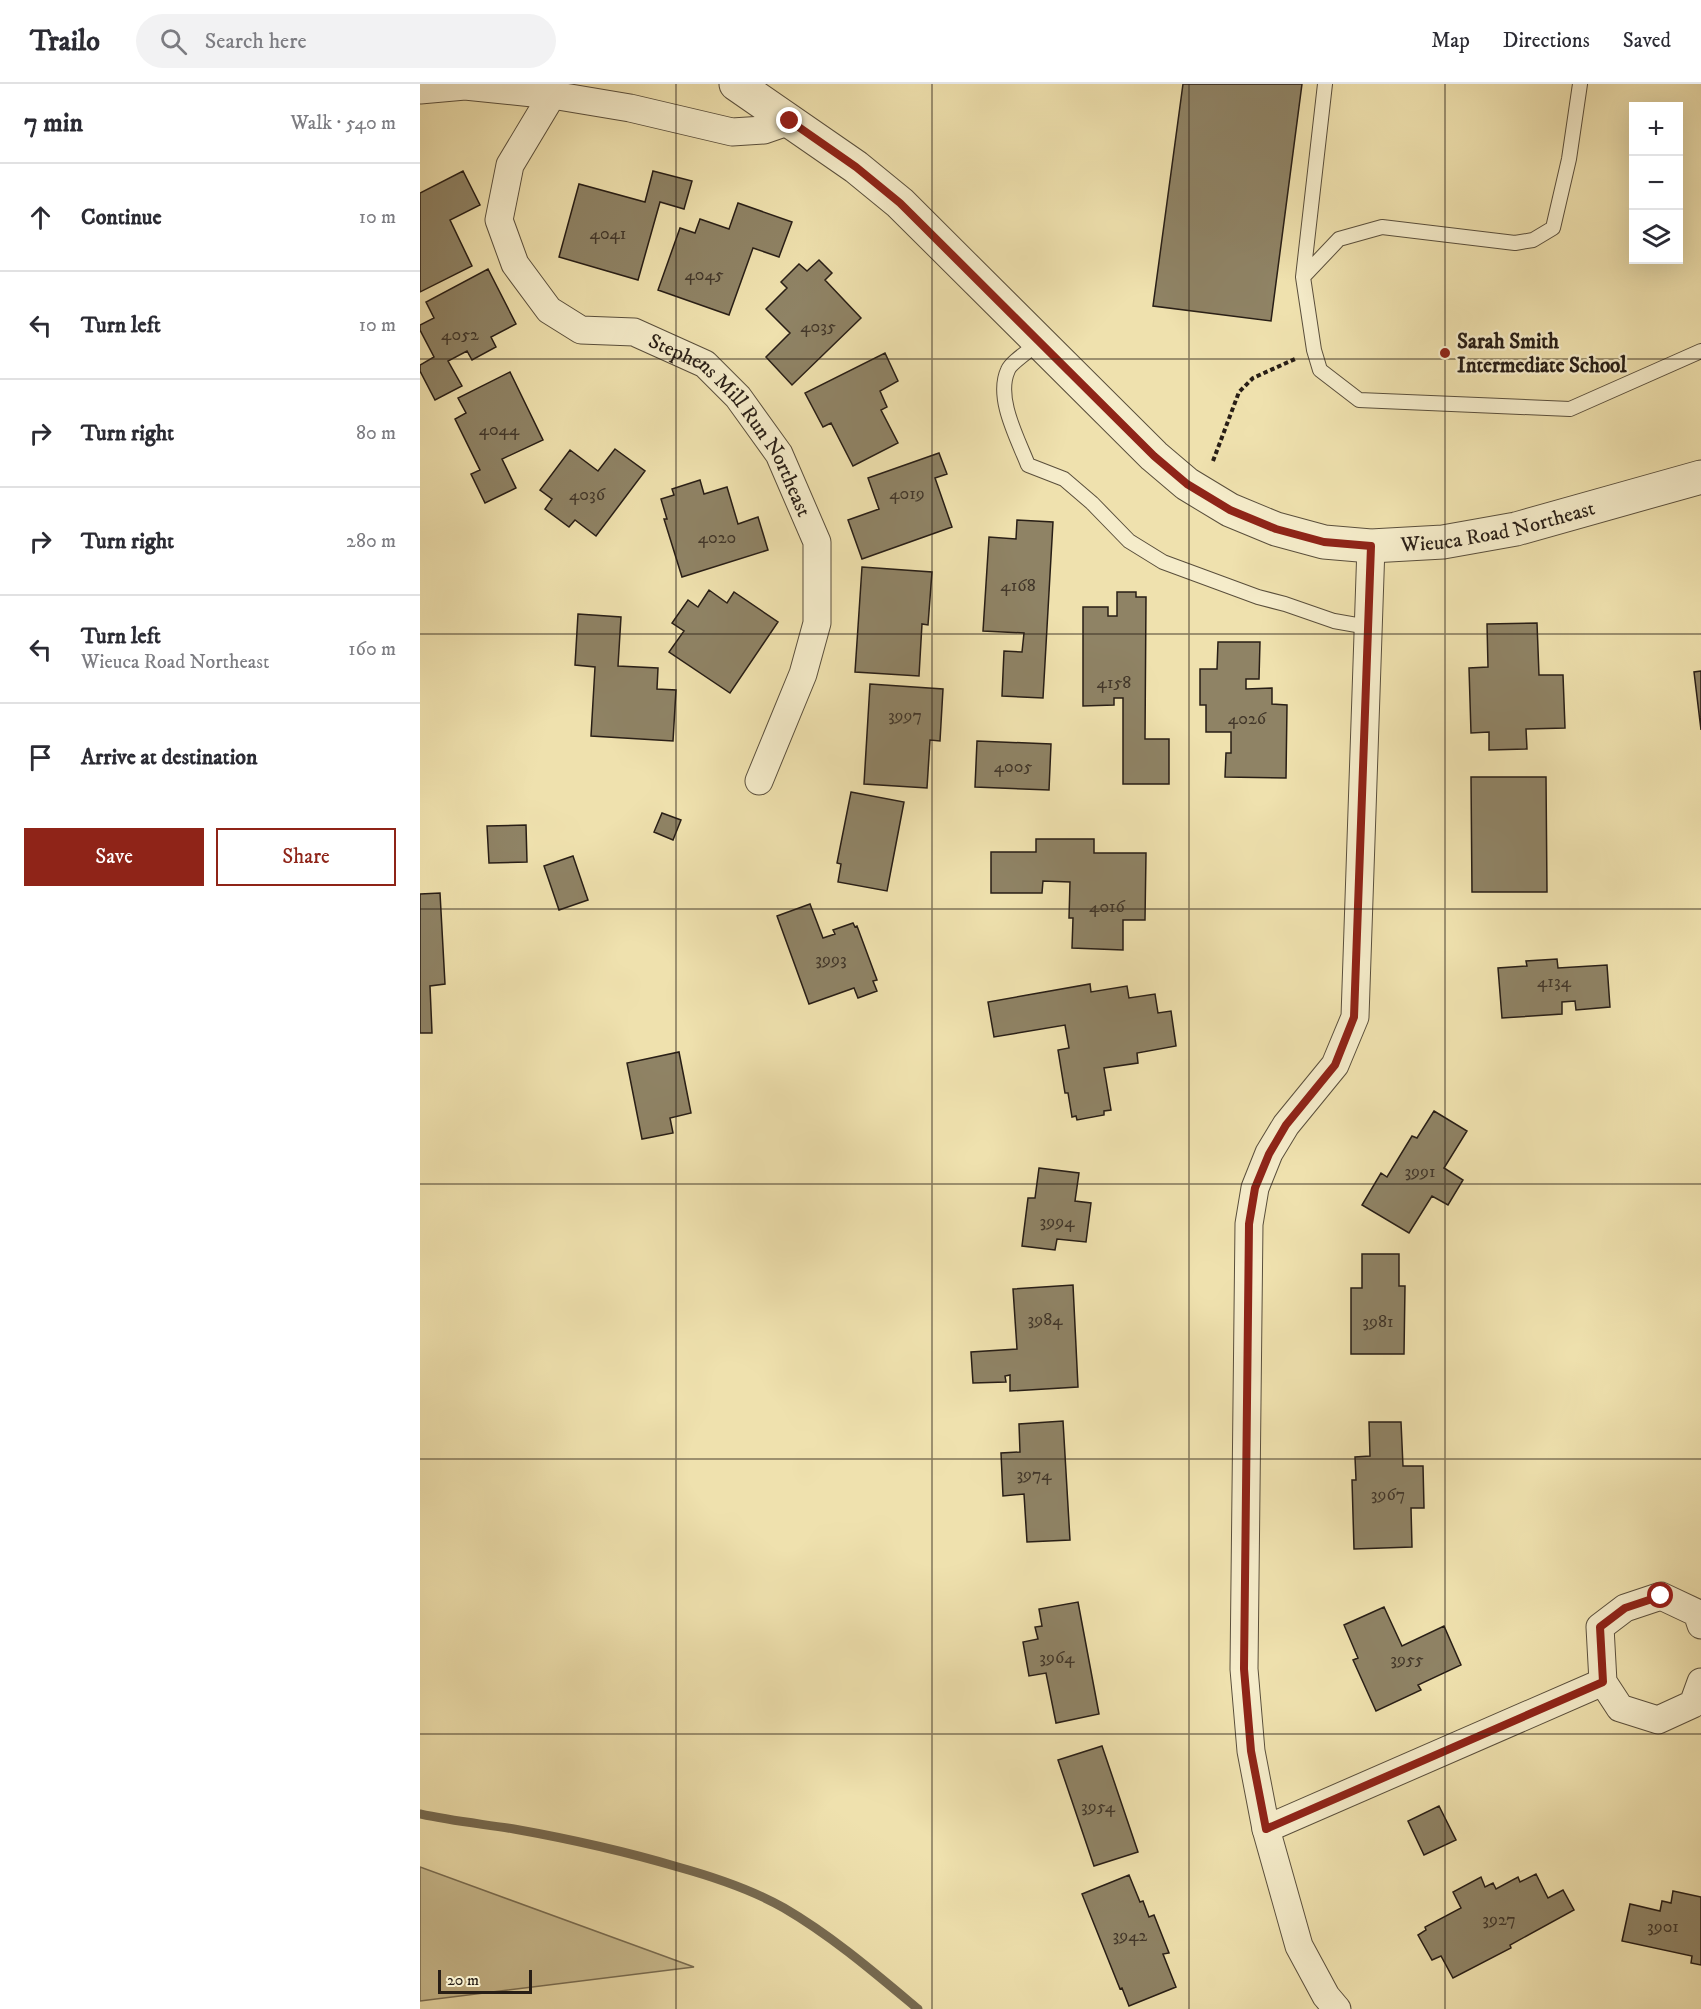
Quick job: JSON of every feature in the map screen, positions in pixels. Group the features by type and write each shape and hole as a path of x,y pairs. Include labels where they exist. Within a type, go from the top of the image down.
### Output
{"street":[{"name":"Wieuca Road Northeast","path":"736,84 856,167 900,203 1154,456 1187,484 1230,510 1276,529 1324,542 1371,546 1443,542 1516,529 1701,477"},
{"path":"420,90 465,86 552,95 630,108 732,132 764,130 790,121"},
{"name":"Stephens Mill Run Northeast","path":"552,95 510,165 499,220 514,264 549,310 581,330 634,332 705,364 738,397 779,454 817,542 817,623 803,674 759,781"},
{"path":"1337,2009 1326,1996 1299,1946 1266,1829 1251,1751 1244,1669 1249,1224 1255,1188 1269,1154 1286,1125 1335,1065 1354,1017 1371,546"},
{"path":"1701,1625 1697,1613 1661,1596 1625,1608 1600,1627 1603,1682 1620,1708 1658,1720 1693,1704 1701,1682"},
{"path":"1266,1829 1603,1682"}],"lane":[{"path":"1325,84 1303,277 1314,350 1320,370 1359,400 1569,409 1701,351"},
{"path":"1303,277 1339,239 1382,227 1515,243 1533,240 1553,228 1569,159 1580,84"},
{"path":"1040,342 1008,368 1004,388 1007,411 1028,465 1064,479 1092,503 1129,541 1163,562 1258,597 1334,621 1368,627"}],"path":[{"path":"1201,493 1239,392 1253,378 1314,350"}],"shaded area":[{"path":"420,1867 694,1967 420,2001"}],"building":[{"path":"1183,84 1302,84 1271,321 1153,306"},
{"path":"463,171 480,205 450,220 472,266 420,292 420,193"},
{"path":"653,171 692,181 684,209 660,202 638,280 559,257 579,184 645,202"},
{"path":"738,203 792,222 779,257 753,248 729,315 658,290 680,228 695,233 700,219 729,229"},
{"path":"819,260 832,273 825,280 861,318 792,385 766,357 790,333 766,309 787,288 781,282 799,264 807,271"},
{"path":"488,269 516,324 491,337 496,347 472,360 467,351 448,361 462,386 435,400 420,371 420,365 434,357 420,330 420,325 434,318 426,302"},
{"path":"885,353 898,381 880,391 887,407 881,410 898,443 853,466 831,423 823,427 805,393"},
{"path":"510,372 543,440 502,459 516,488 485,503 471,474 480,470 455,419 466,413 458,398"},
{"path":"615,449 645,471 596,536 575,520 569,527 545,509 552,499 540,490 570,450 598,471"},
{"path":"939,453 947,474 935,478 952,527 862,559 848,520 879,509 868,478"},
{"path":"700,480 704,494 727,487 738,524 758,517 768,550 682,577 664,519 667,519 661,499 674,495 672,489"},
{"path":"1017,520 1053,522 1043,698 1002,696 1004,651 1022,652 1024,633 983,631 989,537 1016,539"},
{"path":"862,567 932,572 928,625 922,624 919,676 855,672"},
{"path":"709,590 727,603 734,592 778,622 730,693 669,652 684,631 672,623 688,600 698,607"},
{"path":"1117,592 1136,592 1136,597 1146,597 1145,739 1169,739 1169,784 1123,784 1123,698 1114,698 1114,705 1083,706 1083,607 1108,607 1108,616 1117,616"},
{"path":"578,614 621,617 618,666 658,668 657,689 676,690 673,741 591,736 595,667 575,665"},
{"path":"1537,623 1539,675 1563,675 1565,728 1526,729 1527,749 1489,750 1489,732 1471,733 1469,668 1488,667 1487,624"},
{"path":"1218,642 1260,642 1259,679 1246,679 1246,689 1272,688 1272,704 1287,705 1286,778 1225,777 1226,753 1231,753 1231,732 1206,732 1206,705 1200,705 1200,669 1217,669"},
{"path":"1701,671 1701,730 1694,672"},
{"path":"870,684 943,689 940,741 930,740 927,788 864,784"},
{"path":"977,741 1051,744 1049,790 975,787"},
{"path":"1471,777 1546,777 1547,892 1472,892"},
{"path":"851,792 904,802 887,891 838,882 841,864 837,863"},
{"path":"662,813 681,820 673,840 654,832"},
{"path":"526,825 527,862 489,863 487,826"},
{"path":"1036,839 1094,839 1094,853 1146,853 1145,920 1123,920 1123,950 1072,948 1073,918 1069,918 1070,882 1043,881 1042,893 991,893 991,852 1036,852"},
{"path":"573,856 588,900 559,910 544,866"},
{"path":"440,893 445,984 430,986 432,1033 420,1033 420,894"},
{"path":"810,904 823,938 835,934 833,930 853,923 855,927 857,926 877,980 873,981 877,991 858,998 854,988 809,1004 777,916"},
{"path":"1557,959 1558,968 1607,965 1610,1007 1576,1010 1575,1001 1562,1002 1562,1014 1502,1018 1498,968 1527,966 1526,961"},
{"path":"1090,984 1091,992 1127,986 1129,998 1155,994 1158,1013 1171,1011 1176,1046 1137,1053 1138,1063 1104,1068 1111,1110 1104,1111 1104,1115 1077,1120 1076,1116 1072,1117 1068,1093 1065,1093 1058,1050 1069,1048 1065,1025 994,1037 988,1002"},
{"path":"679,1052 691,1113 670,1118 673,1133 642,1139 627,1063"},
{"path":"1434,1111 1467,1131 1444,1168 1463,1180 1448,1205 1432,1196 1409,1233 1362,1205 1381,1173 1387,1177 1412,1136 1417,1138"},
{"path":"1039,1168 1079,1173 1075,1201 1091,1203 1086,1242 1057,1239 1055,1250 1022,1246 1028,1198 1035,1198"},
{"path":"1362,1254 1399,1254 1399,1286 1405,1286 1404,1354 1351,1354 1351,1288 1362,1288"},
{"path":"1073,1285 1078,1387 1010,1391 1010,1375 1005,1376 1006,1382 973,1383 971,1352 1017,1349 1013,1289"},
{"path":"1063,1421 1070,1540 1027,1542 1024,1494 1003,1496 1001,1453 1020,1452 1019,1424"},
{"path":"1369,1422 1401,1422 1403,1466 1423,1466 1424,1508 1411,1508 1412,1547 1354,1549 1352,1480 1356,1480 1355,1457 1370,1456"},
{"path":"1078,1602 1099,1714 1056,1723 1046,1673 1029,1676 1023,1642 1038,1639 1035,1627 1042,1626 1039,1609"},
{"path":"1384,1607 1402,1646 1444,1626 1461,1665 1418,1685 1421,1690 1376,1711 1353,1660 1358,1658 1344,1625"},
{"path":"1102,1746 1138,1852 1094,1866 1058,1760"},
{"path":"1439,1806 1456,1840 1424,1855 1408,1821"},
{"path":"1536,1874 1548,1898 1563,1890 1574,1910 1510,1945 1511,1948 1453,1978 1441,1956 1432,1960 1418,1935 1426,1930 1425,1927 1461,1908 1453,1892 1481,1877 1485,1887 1493,1883 1496,1889 1518,1877 1520,1882"},
{"path":"1129,1875 1149,1917 1154,1915 1169,1953 1163,1954 1176,1987 1129,2006 1082,1894"},
{"path":"1673,1891 1701,1897 1701,1965 1691,1963 1692,1956 1622,1941 1630,1904 1660,1911 1662,1901 1671,1903"}],"waterway":[{"path":"420,1814 514,1829 597,1846 692,1871 745,1889 784,1908 819,1931 918,2009"}],"place":[{"name":"Sarah Smith Intermediate School","path":"1445,353"}],"route":[{"path":"790,121 856,167 900,203 1154,456 1187,484 1230,510 1276,529 1324,542 1371,546 1354,1017 1335,1065 1286,1125 1269,1154 1255,1188 1249,1224 1244,1669 1251,1751 1266,1829 1603,1682 1600,1627 1625,1608 1661,1596"}]}
